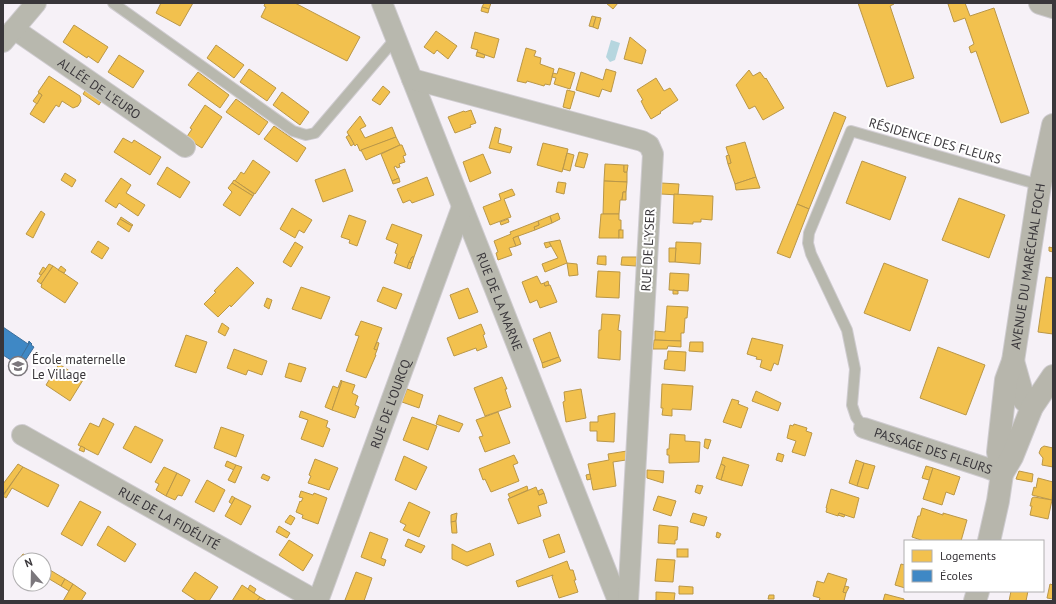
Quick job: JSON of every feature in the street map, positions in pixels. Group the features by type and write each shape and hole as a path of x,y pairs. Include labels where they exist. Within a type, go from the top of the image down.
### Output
{"street":[{"path":"8,36 36,3"},
{"name":"RUE DE LA MARNE","path":"382,3 618,601"},
{"path":"1040,3 1053,7"},
{"name":"ALLÉE DE L'EURO","path":"8,36 185,146"},
{"name":"RUE DE L'YSER","path":"412,79 642,141 649,145 653,154 628,601"},
{"name":"AVENUE DU MARÉCHAL FOCH","path":"1013,361 1040,185 1053,125"},
{"name":"RUE DE L'OURCQ","path":"318,601 462,207"},
{"path":"1013,361 1024,400 1032,408"},
{"path":"989,540 998,501 1002,474 998,452 1006,380 1013,361"},
{"path":"1002,474 1012,457 1032,408 1053,376"},
{"name":"PASSAGE DES FLEURS","path":"864,428 1002,474"},
{"name":"RUE DE LA FIDÉLITÉ","path":"22,435 318,601"}],"lane":[{"path":"113,3 294,131 306,135 316,133 396,38"},
{"name":"RÉSIDENCE DES FLEURS","path":"864,428 856,417 852,405 855,369 847,330 811,254 808,243 809,233 851,131 1040,185"}],"water":[{"path":"611,40 620,43 615,60 610,62 606,57"}],"building: Logements":[{"path":"161,3 193,3 180,26 156,13"},
{"path":"265,3 295,3 360,37 347,61 261,17 266,7 264,6"},
{"path":"484,3 491,3 489,9 482,7"},
{"path":"606,3 618,3 613,9"},
{"path":"858,3 894,3 890,6 914,78 887,87"},
{"path":"965,3 970,16 994,8 1029,113 1001,123 976,51 971,53 969,47 974,44 965,18 954,22 948,4"},
{"path":"482,7 489,9 488,13 481,11"},
{"path":"592,16 596,17 593,27 589,26"},
{"path":"596,17 601,18 598,29 593,27"},
{"path":"74,25 108,47 98,63 88,56 87,58 63,42"},
{"path":"436,31 457,46 448,59 437,50 434,54 424,47"},
{"path":"475,32 499,39 494,58 477,52 478,50 471,48"},
{"path":"630,37 646,50 642,64 624,59"},
{"path":"216,45 244,65 234,78 207,58"},
{"path":"526,48 536,51 534,56 541,58 540,64 554,69 550,85 545,84 544,86 527,81 526,83 517,81"},
{"path":"477,52 485,55 484,58 476,56"},
{"path":"119,55 144,71 133,88 108,72"},
{"path":"559,68 575,73 570,89 554,84 556,78 552,77 553,73 557,74"},
{"path":"249,69 276,88 267,101 240,82"},
{"path":"606,69 616,72 611,92 602,89 599,97 576,90 581,72 603,80"},
{"path":"749,70 753,76 760,72 765,79 766,78 784,108 763,120 755,106 749,109 736,85"},
{"path":"198,72 229,95 220,108 188,85"},
{"path":"49,76 80,96 81,101 78,106 73,108 62,101 59,107 56,105 44,123 30,114 42,95 38,92"},
{"path":"656,78 664,91 670,88 678,100 651,119 637,90"},
{"path":"383,86 390,92 380,105 372,100"},
{"path":"87,88 103,98 99,105 83,94"},
{"path":"567,90 575,92 570,109 563,107"},
{"path":"282,92 309,112 300,125 273,105"},
{"path":"39,93 42,95 37,104 33,101"},
{"path":"236,99 268,122 259,135 226,112"},
{"path":"205,105 222,117 202,148 186,138 192,129 190,128"},
{"path":"471,110 476,123 470,125 471,127 455,133 448,117"},
{"path":"834,112 846,117 809,209 797,204"},
{"path":"360,116 366,126 360,129 365,138 392,127 396,137 360,151 357,144 355,146 347,132"},
{"path":"274,126 306,148 297,162 264,139"},
{"path":"495,127 501,129 498,143 512,147 510,153 489,148"},
{"path":"349,135 354,144 351,146 346,137"},
{"path":"396,137 400,145 366,160 361,150"},
{"path":"123,138 132,143 134,140 161,157 150,175 114,152"},
{"path":"745,142 756,177 735,184 728,164 731,163 726,147"},
{"path":"543,143 568,149 562,172 537,165"},
{"path":"402,145 406,155 403,156 405,162 399,164 400,167 394,167 399,178 392,181 381,154"},
{"path":"579,152 588,154 584,168 575,166"},
{"path":"567,153 574,155 570,171 563,169"},
{"path":"483,154 491,173 470,182 463,162"},
{"path":"729,155 731,163 728,164 726,156"},
{"path":"253,160 270,172 255,194 235,181 241,172 244,174"},
{"path":"862,161 906,177 890,220 846,203"},
{"path":"605,164 624,165 624,172 627,172 627,182 604,181"},
{"path":"624,165 628,165 627,172 624,172"},
{"path":"167,167 190,182 180,198 157,184"},
{"path":"345,169 353,191 323,202 315,180"},
{"path":"65,173 76,180 72,187 61,180"},
{"path":"427,177 434,195 412,203 410,200 403,203 397,189"},
{"path":"756,177 760,188 736,190 735,184"},
{"path":"121,178 131,185 126,193 145,205 138,216 119,203 116,208 105,201"},
{"path":"399,178 400,182 393,184 392,181"},
{"path":"234,180 254,194 253,196 232,183"},
{"path":"604,181 627,182 626,192 623,192 622,200 620,200 619,214 603,214"},
{"path":"558,182 566,183 564,194 556,192"},
{"path":"232,183 253,196 240,216 223,205 232,192 228,188"},
{"path":"661,183 679,184 678,195 661,194"},
{"path":"512,189 515,195 504,199 511,217 490,225 483,207 501,200 499,194"},
{"path":"623,192 626,192 626,200 622,200"},
{"path":"674,194 713,196 712,220 701,219 701,222 693,222 693,224 673,223"},
{"path":"959,198 1005,215 989,258 942,240"},
{"path":"797,204 809,209 790,258 777,253"},
{"path":"292,208 312,220 304,233 299,230 295,238 280,229"},
{"path":"41,211 45,214 33,238 26,234"},
{"path":"558,213 560,219 552,223 550,216"},
{"path":"601,214 619,214 619,220 621,220 621,230 619,230 619,238 599,238"},
{"path":"349,215 366,221 357,246 349,243 350,240 341,237"},
{"path":"550,216 552,223 535,230 534,227 539,225 538,221"},
{"path":"121,217 133,225 132,226 120,219"},
{"path":"120,219 132,226 129,232 117,224"},
{"path":"508,219 509,222 501,225 500,222"},
{"path":"538,221 539,225 534,227 535,230 513,238 516,246 509,248 512,255 498,260 496,253 498,252 494,241 511,234 510,232"},
{"path":"392,224 422,235 414,257 412,257 407,268 394,263 398,244 386,239"},
{"path":"619,230 623,230 623,238 619,238"},
{"path":"518,236 521,244 516,246 513,238"},
{"path":"560,240 567,263 545,272 542,264 558,258 549,242"},
{"path":"98,241 109,248 102,259 91,252"},
{"path":"295,242 303,247 291,267 283,262"},
{"path":"549,242 551,246 546,248 544,243"},
{"path":"676,242 701,243 700,264 675,262"},
{"path":"1049,247 1053,248 1053,252 1049,251"},
{"path":"669,248 676,248 675,262 669,262"},
{"path":"598,256 606,256 606,265 597,264"},
{"path":"412,257 414,257 412,263 409,262"},
{"path":"622,257 637,257 636,266 621,265"},
{"path":"409,262 412,263 410,269 407,268"},
{"path":"567,263 577,264 578,275 569,276"},
{"path":"884,263 928,280 910,331 864,313"},
{"path":"49,264 53,266 41,284 37,281"},
{"path":"53,266 78,283 65,303 41,287 41,284"},
{"path":"61,266 66,270 64,273 58,270"},
{"path":"43,267 46,269 41,275 39,274"},
{"path":"237,267 254,283 231,307 230,305 218,317 204,304"},
{"path":"598,271 620,272 619,298 596,297"},
{"path":"670,273 689,274 688,291 669,290"},
{"path":"537,276 541,284 544,283 545,286 550,285 557,302 540,308 537,300 530,303 522,282"},
{"path":"1046,277 1053,278 1053,334 1038,332"},
{"path":"548,281 549,285 545,286 544,283"},
{"path":"301,287 330,297 321,319 292,309"},
{"path":"383,287 402,294 396,309 377,301"},
{"path":"468,288 478,312 459,319 450,295"},
{"path":"673,290 678,291 678,294 673,294"},
{"path":"267,298 272,300 269,309 264,306"},
{"path":"667,306 688,307 687,318 685,318 684,333 681,333 681,341 655,340 655,331 665,332"},
{"path":"602,314 620,315 618,330 621,331 620,360 598,358 599,330 601,330"},
{"path":"361,321 382,328 374,349 377,350 376,355 366,378 346,371 359,336 355,335"},
{"path":"222,323 229,328 225,336 218,332"},
{"path":"481,324 485,334 483,335 487,347 477,351 476,348 454,356 447,338"},
{"path":"550,332 559,357 542,363 533,339"},
{"path":"186,335 207,342 196,373 175,366"},
{"path":"752,338 783,345 778,365 774,363 771,371 760,367 762,360 756,359 757,357 747,354"},
{"path":"654,340 681,341 681,347 668,346 667,349 653,349"},
{"path":"377,342 379,343 377,350 374,349"},
{"path":"690,342 703,342 703,352 689,351"},
{"path":"938,347 985,365 966,415 920,398"},
{"path":"234,349 267,361 262,375 248,370 246,375 227,368"},
{"path":"668,351 686,352 685,371 664,369"},
{"path":"559,357 561,361 543,368 542,363"},
{"path":"289,363 306,368 301,382 285,377"},
{"path":"59,364 83,380 70,401 46,385"},
{"path":"502,377 507,389 505,389 511,407 485,416 474,388"},
{"path":"341,380 342,381 332,410 325,407 333,386 338,388"},
{"path":"342,381 355,385 352,393 358,396 355,405 359,407 355,418 332,410"},
{"path":"662,384 693,386 691,410 672,409 672,416 662,415"},
{"path":"407,389 423,395 419,408 402,402"},
{"path":"581,389 586,418 566,422 563,402 565,401 564,392"},
{"path":"756,391 781,403 778,411 752,401"},
{"path":"732,399 739,401 738,404 748,408 741,428 723,422"},
{"path":"301,411 328,421 326,427 330,429 323,447 301,439 308,420 299,417"},
{"path":"498,412 510,443 485,452 479,437 483,436 476,420"},
{"path":"615,413 614,442 597,441 597,431 590,431 590,422 598,422 598,416"},
{"path":"439,415 463,424 459,432 436,424"},
{"path":"412,417 437,426 428,450 403,440"},
{"path":"103,418 114,424 98,455 78,445 90,423 99,427"},
{"path":"794,424 807,428 806,431 812,433 805,456 792,452 796,441 787,438 790,425 793,426"},
{"path":"135,426 163,440 151,463 123,448"},
{"path":"221,427 244,435 236,457 214,448"},
{"path":"670,434 685,435 685,441 700,442 699,462 669,463 667,449 669,449"},
{"path":"705,439 711,440 708,449 704,447"},
{"path":"81,446 85,448 84,452 79,450"},
{"path":"1044,446 1053,448 1053,467 1042,465 1043,458 1039,453 1041,448"},
{"path":"627,451 626,460 613,462 616,486 593,490 588,464 609,460 608,454"},
{"path":"778,453 784,455 782,462 776,460"},
{"path":"514,455 518,463 513,465 519,481 491,492 485,479 483,480 479,469"},
{"path":"404,456 427,467 416,490 395,480"},
{"path":"723,457 749,465 742,486 721,480 725,466 721,464"},
{"path":"315,459 338,468 329,490 308,483 311,476 309,475"},
{"path":"856,460 864,463 857,486 849,483"},
{"path":"227,461 236,465 234,470 225,466"},
{"path":"864,463 875,466 868,489 857,486"},
{"path":"18,464 23,467 3,495 3,484"},
{"path":"721,464 725,466 721,480 716,478"},
{"path":"236,465 242,467 235,483 228,480"},
{"path":"926,466 933,468 929,480 922,478"},
{"path":"23,467 59,485 48,507 12,488 6,498 3,496"},
{"path":"164,467 177,473 166,496 156,490 159,484 155,482"},
{"path":"933,468 960,477 954,495 946,492 942,505 923,499"},
{"path":"647,470 664,471 663,483 647,478"},
{"path":"1019,471 1033,474 1032,482 1016,479"},
{"path":"177,473 190,480 182,496 178,495 175,500 166,496"},
{"path":"263,474 270,477 268,481 261,478"},
{"path":"590,474 591,479 587,480 586,475"},
{"path":"1038,478 1053,482 1052,500 1032,495 1034,487 1036,488"},
{"path":"207,480 225,490 214,512 195,502"},
{"path":"697,485 703,486 700,494 695,492"},
{"path":"527,486 528,490 510,498 508,494"},
{"path":"536,487 539,495 544,493 547,503 538,506 541,516 518,524 508,499"},
{"path":"542,489 544,493 539,495 538,491"},
{"path":"831,489 859,498 854,518 839,513 838,516 826,512"},
{"path":"301,491 313,495 314,493 327,498 318,524 302,518 303,515 296,512 300,501 301,502 303,498 299,497"},
{"path":"232,496 235,498 232,504 229,502"},
{"path":"658,496 676,501 671,516 653,510"},
{"path":"235,498 251,506 241,525 225,516"},
{"path":"1032,498 1052,500 1048,519 1030,515 1032,506 1030,506"},
{"path":"80,501 101,512 82,546 61,534"},
{"path":"409,502 430,512 419,537 403,530 406,525 400,522"},
{"path":"922,508 943,515 943,513 967,520 961,540 921,540 912,537 918,516 920,516"},
{"path":"457,513 456,521 451,522 451,515"},
{"path":"693,513 707,517 704,526 690,522"},
{"path":"839,513 845,515 844,517 838,515"},
{"path":"290,515 295,518 291,525 285,522"},
{"path":"456,521 457,533 452,533 451,522"},
{"path":"659,525 678,527 677,540 675,540 675,544 658,543"},
{"path":"108,526 136,544 125,562 97,545"},
{"path":"279,526 290,533 287,538 276,532"},
{"path":"370,532 388,539 381,558 386,560 384,566 361,557"},
{"path":"717,532 721,534 719,538 716,537"},
{"path":"559,534 565,552 549,558 543,540"},
{"path":"408,539 425,546 421,553 405,546"},
{"path":"289,540 313,555 303,571 279,555"},
{"path":"490,543 494,555 467,566 452,559 452,544 467,552"},
{"path":"677,549 688,549 688,557 677,557"},
{"path":"657,559 675,560 673,582 655,581"},
{"path":"567,561 570,570 573,570 576,580 574,580 578,592 559,598 552,577 553,575 518,587 516,581"},
{"path":"901,564 904,565 904,588 895,585"},
{"path":"52,571 65,579 61,586 52,581"},
{"path":"195,572 218,587 209,601 197,601 182,591"},
{"path":"356,572 372,578 364,601 345,600"},
{"path":"828,573 847,579 843,592 846,593 844,601 819,601 820,598 813,596 817,581 824,583"},
{"path":"65,579 73,584 69,591 61,586"},
{"path":"73,584 86,593 81,601 63,601"},
{"path":"1050,584 1053,585 1053,599 1047,598"},
{"path":"242,585 260,597 257,601 232,601"},
{"path":"250,585 256,589 254,593 248,589"},
{"path":"679,586 693,587 693,594 679,594"},
{"path":"845,586 849,587 846,593 843,592"},
{"path":"656,592 675,593 674,601 654,601 656,600"},
{"path":"1011,592 1028,592 1026,601 1009,601"},
{"path":"885,594 904,599 904,601 883,601"},
{"path":"769,595 774,595 774,599 768,599"},
{"path":"260,597 267,601 257,601"}],"building: Écoles":[{"path":"3,327 28,344 29,341 30,342 17,364 3,355"},
{"path":"30,342 34,347 21,367 17,364"}],"place":[{"name":"École maternelle Le Village","path":"18,366"}]}
